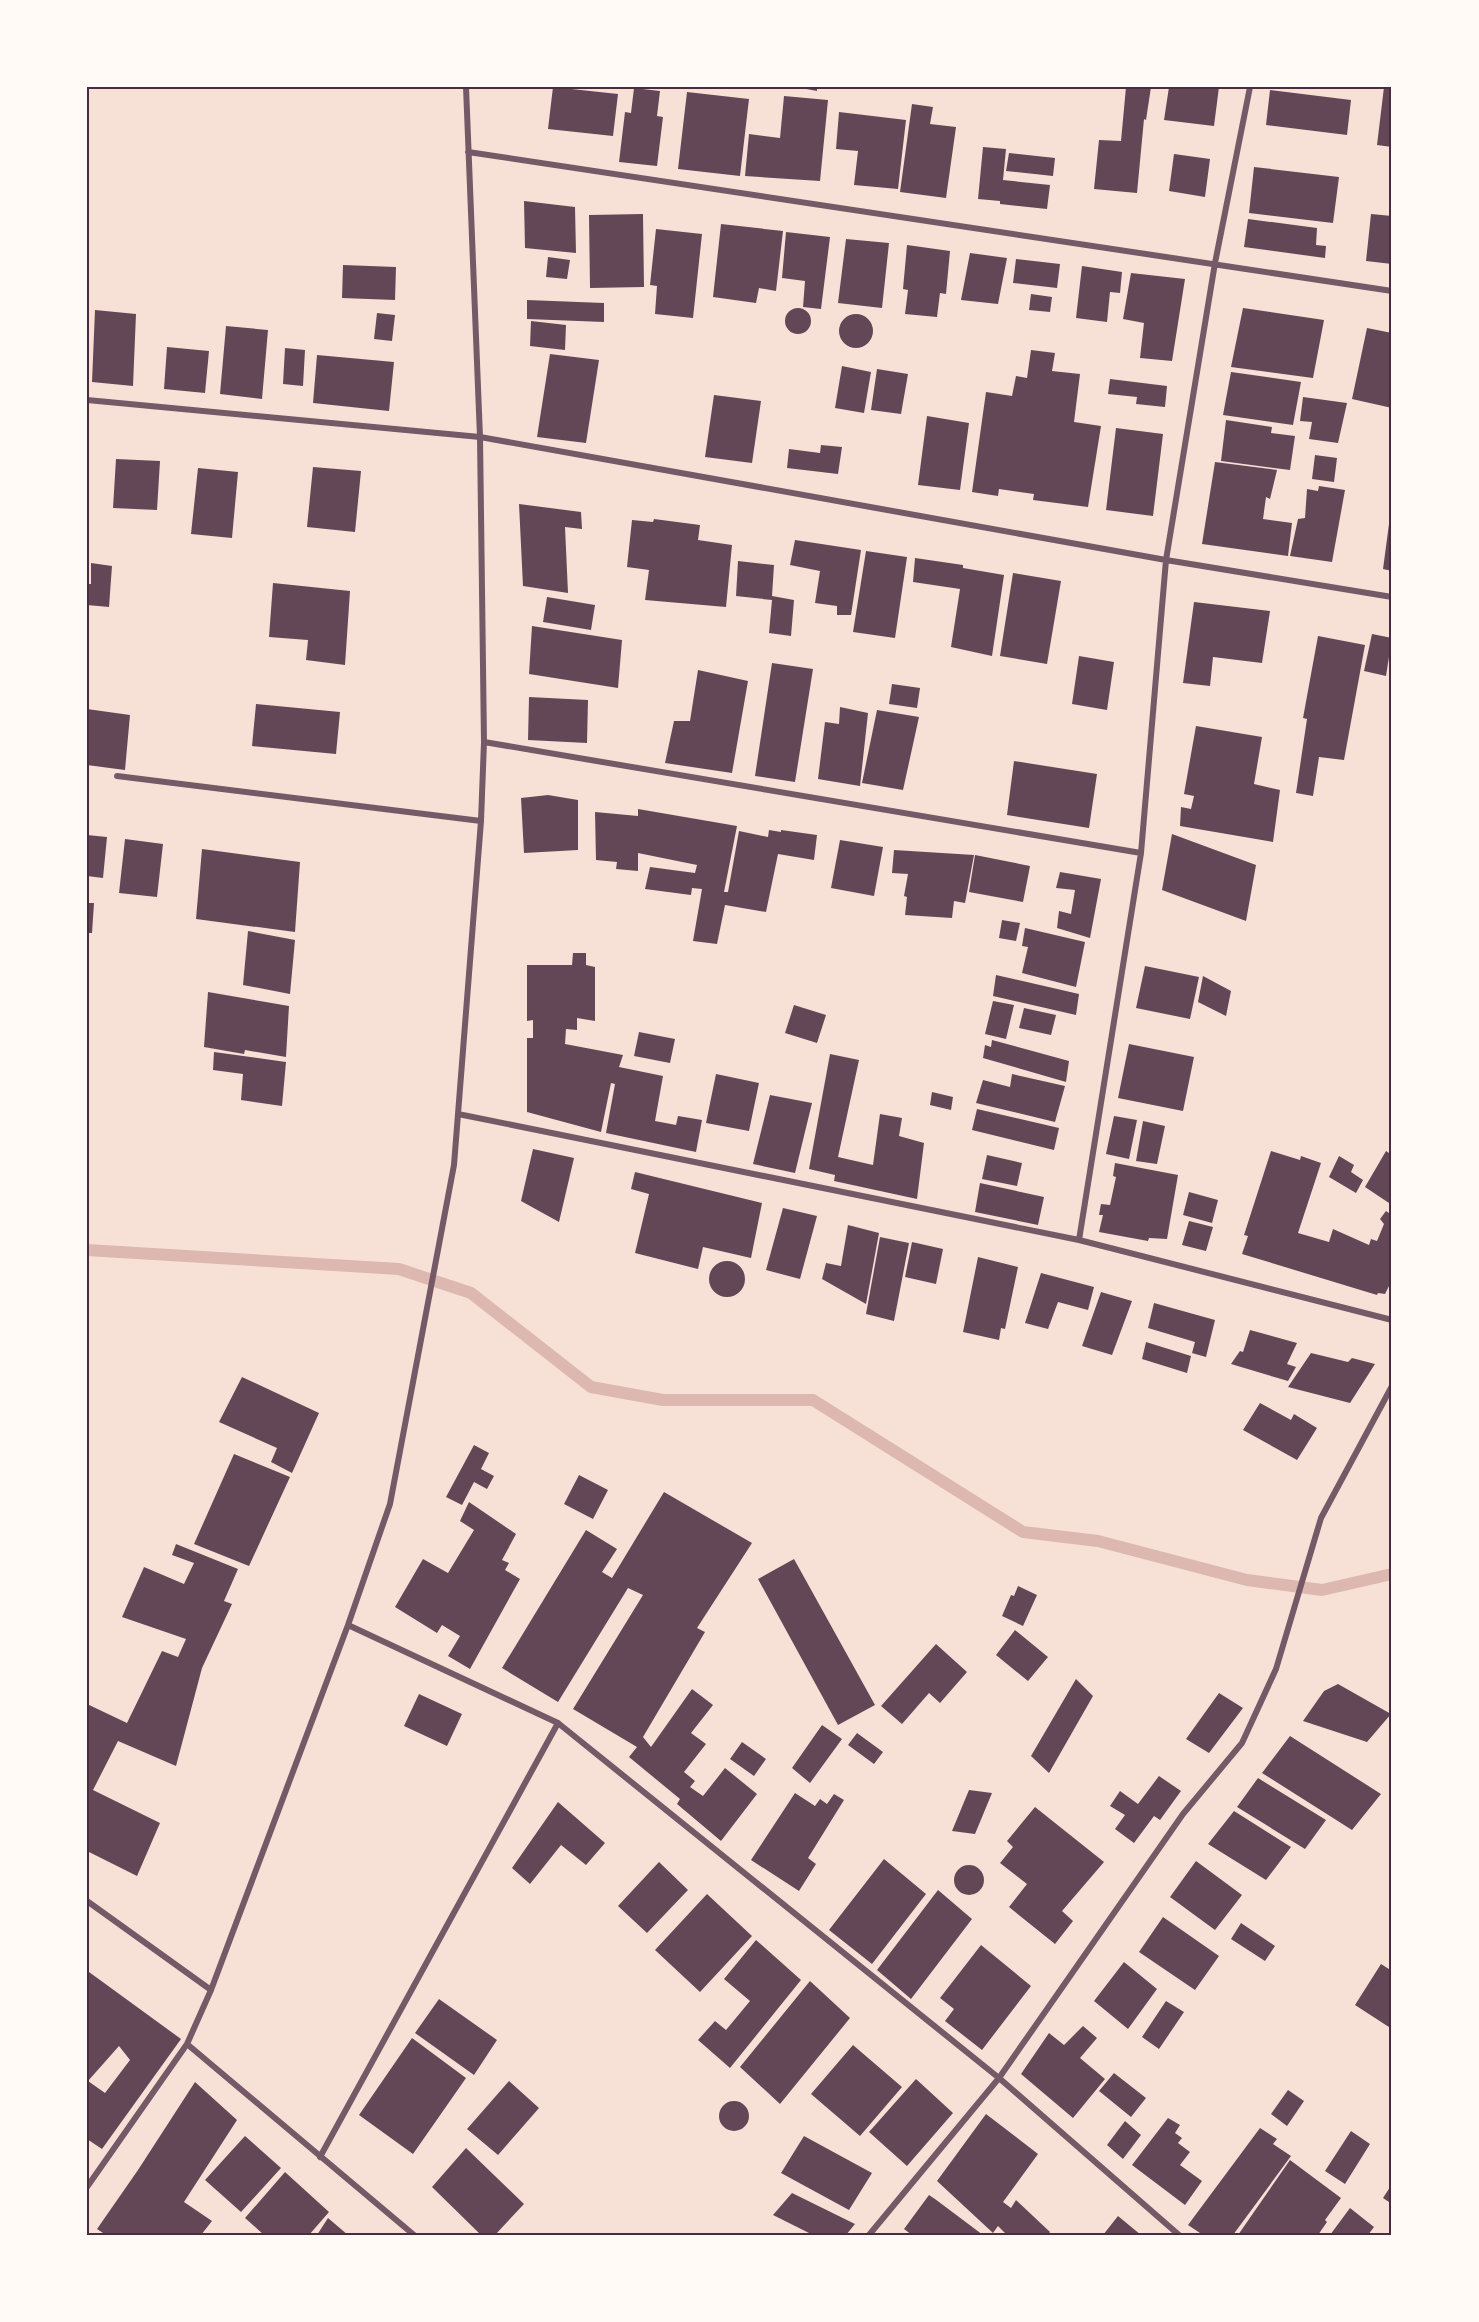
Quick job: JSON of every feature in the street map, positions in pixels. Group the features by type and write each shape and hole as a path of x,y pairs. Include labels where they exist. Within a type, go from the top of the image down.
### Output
{"street":[{"path":"87,2187 187,2044 211,1990 348,1624 390,1504 454,1165 481,821 484,742 480,437 466,87"},
{"path":"1079,1240 1141,853 1166,560 1215,262 1250,87"},
{"path":"468,152 1215,262 1392,291"},
{"path":"87,400 480,437 1166,560 1392,597"},
{"path":"484,742 1141,853"},
{"path":"117,776 481,821"},
{"path":"458,1114 1079,1240 1392,1320"},
{"path":"869,2235 999,2078 1183,1814 1242,1743 1276,1669 1321,1518 1392,1386"},
{"path":"348,1624 558,1723 999,2078 1179,2235"},
{"path":"320,2157 558,1723"},
{"path":"87,1901 211,1990"},
{"path":"187,2044 414,2235"}],"building":[{"path":"553,87 618,94 613,136 548,129"},
{"path":"796,87 817,87 817,91"},
{"path":"1126,87 1151,87 1146,120 1144,119 1137,193 1094,189 1099,140 1121,141"},
{"path":"1169,87 1219,87 1214,126 1164,120"},
{"path":"1384,87 1392,87 1392,147 1377,145"},
{"path":"634,88 660,91 657,116 663,117 657,166 619,162 625,112 631,113"},
{"path":"1270,90 1351,100 1347,135 1266,125"},
{"path":"687,92 749,99 740,176 678,169"},
{"path":"784,96 828,100 820,181 745,176 749,134 780,138"},
{"path":"912,104 933,107 930,124 956,127 946,198 900,192"},
{"path":"839,112 906,120 898,189 854,185 858,151 836,149"},
{"path":"983,147 1006,149 1003,180 1050,185 1047,209 978,199"},
{"path":"1009,153 1055,158 1053,176 1006,171"},
{"path":"1174,154 1210,159 1205,197 1169,191"},
{"path":"1254,167 1339,177 1333,223 1249,213"},
{"path":"524,201 575,207 576,253 525,248"},
{"path":"643,214 644,287 590,288 589,215"},
{"path":"1371,214 1392,216 1392,264 1366,261"},
{"path":"1248,219 1317,228 1316,245 1326,246 1325,258 1244,247"},
{"path":"721,224 783,231 776,291 759,288 756,303 713,297"},
{"path":"656,229 702,234 693,318 655,314 657,286 650,285"},
{"path":"786,232 830,237 821,309 803,307 805,281 782,278"},
{"path":"846,239 889,243 882,308 838,303"},
{"path":"907,245 950,251 946,294 940,293 937,317 905,314 908,290 903,289"},
{"path":"970,253 1007,258 998,304 961,300"},
{"path":"548,257 570,260 567,279 546,277"},
{"path":"1016,259 1060,264 1057,288 1013,283"},
{"path":"343,265 396,267 395,300 342,298"},
{"path":"1082,266 1122,272 1120,293 1110,292 1107,322 1076,318"},
{"path":"1131,273 1185,279 1172,361 1140,358 1144,323 1123,319"},
{"path":"1031,294 1052,297 1050,312 1029,310"},
{"path":"527,300 604,303 604,322 527,319"},
{"path":"798,308 807,312 811,321 807,330 798,334 789,330 785,321 789,312"},
{"path":"1243,308 1324,320 1313,378 1231,367"},
{"path":"95,310 136,314 133,386 92,382"},
{"path":"377,313 395,315 392,341 374,339"},
{"path":"856,314 868,319 873,331 868,343 856,348 844,343 839,331 844,319"},
{"path":"531,321 566,325 565,350 530,346"},
{"path":"226,326 268,330 262,399 220,394"},
{"path":"1367,328 1392,333 1392,408 1352,399"},
{"path":"167,347 209,351 205,393 164,389"},
{"path":"285,348 305,350 303,386 283,384"},
{"path":"1031,350 1055,353 1052,371 1080,374 1074,422 1101,426 1088,507 1033,500 1034,494 999,489 998,496 972,492 986,392 1012,396 1016,376 1027,378"},
{"path":"550,354 599,360 586,443 537,437"},
{"path":"317,355 394,362 389,411 313,403"},
{"path":"842,366 871,372 864,413 835,408"},
{"path":"877,369 908,374 901,414 871,410"},
{"path":"1231,372 1301,382 1293,425 1223,415"},
{"path":"1110,379 1167,386 1165,407 1136,404 1137,397 1108,394"},
{"path":"714,395 761,401 752,463 705,457"},
{"path":"1303,397 1347,403 1338,443 1309,439 1312,422 1300,421"},
{"path":"927,416 969,423 960,490 918,485"},
{"path":"1226,420 1272,427 1271,433 1295,436 1290,470 1221,461"},
{"path":"1116,428 1163,434 1153,516 1106,510"},
{"path":"821,445 842,447 838,474 787,468 789,449 820,453"},
{"path":"1315,455 1337,458 1334,482 1312,479"},
{"path":"116,459 160,461 157,510 113,508"},
{"path":"1215,462 1277,470 1270,499 1266,497 1263,519 1292,523 1288,556 1202,544"},
{"path":"313,467 361,471 355,532 307,527"},
{"path":"198,468 238,472 232,538 191,534"},
{"path":"1319,486 1345,490 1332,562 1290,556 1298,519 1305,518 1307,489 1318,491"},
{"path":"519,504 581,512 582,529 565,527 568,593 523,586"},
{"path":"1392,509 1392,571 1383,569"},
{"path":"654,519 700,525 698,540 732,545 726,607 645,600 649,570 627,567 632,520 653,522"},
{"path":"795,540 861,550 851,615 837,615 837,606 815,603 820,571 790,565"},
{"path":"866,551 907,557 895,638 853,632"},
{"path":"915,558 963,565 963,568 1004,575 992,656 951,647 960,589 913,582"},
{"path":"738,561 774,565 772,596 794,600 791,636 769,633 772,600 736,596"},
{"path":"91,563 112,566 109,607 87,605 87,584 91,584"},
{"path":"1013,573 1061,581 1047,664 1000,656"},
{"path":"273,583 350,591 345,665 306,660 308,640 269,637"},
{"path":"547,597 595,605 591,630 543,622"},
{"path":"1194,602 1270,611 1262,663 1213,657 1210,686 1183,683"},
{"path":"532,626 622,640 618,688 529,674"},
{"path":"1372,634 1392,638 1386,676 1364,671"},
{"path":"1318,636 1365,645 1344,760 1319,757 1313,796 1296,793 1307,719 1303,718"},
{"path":"1079,656 1114,662 1107,710 1072,704"},
{"path":"772,663 813,669 795,782 755,776"},
{"path":"698,670 748,681 732,773 665,763 674,721 690,721"},
{"path":"892,684 920,688 917,708 889,704"},
{"path":"529,697 588,700 587,743 528,740"},
{"path":"256,704 340,712 336,754 252,746"},
{"path":"840,707 868,713 860,786 818,779 825,722 839,724"},
{"path":"87,709 130,715 125,770 87,765"},
{"path":"877,710 919,717 903,790 862,783"},
{"path":"1196,726 1262,737 1254,784 1280,790 1273,842 1180,826 1181,807 1191,809 1194,796 1184,794"},
{"path":"1014,761 1097,774 1089,828 1007,815"},
{"path":"548,795 578,800 578,850 524,853 521,798"},
{"path":"638,809 737,826 724,892 728,892 739,831 768,837 769,830 817,835 814,860 778,854 766,912 725,905 717,944 693,941 702,889 692,888 691,895 645,889 650,867 695,873 697,865 638,853 638,871 616,869 617,862 596,860 595,812 638,816"},
{"path":"1172,834 1256,865 1246,921 1162,890"},
{"path":"87,835 107,837 103,878 87,876"},
{"path":"125,839 163,844 157,897 119,893"},
{"path":"840,840 883,847 874,896 831,888"},
{"path":"202,849 300,862 295,932 196,919"},
{"path":"894,850 974,855 965,903 954,901 952,918 905,915 907,897 904,896 908,874 892,873"},
{"path":"975,855 1030,866 1023,902 969,892"},
{"path":"1060,872 1101,879 1090,938 1057,928 1059,911 1071,914 1075,890 1056,888"},
{"path":"87,903 94,903 92,933 87,933"},
{"path":"1002,920 1020,923 1016,941 999,938"},
{"path":"1025,928 1085,942 1076,987 1022,973 1028,947 1022,946"},
{"path":"248,931 295,940 290,994 243,985"},
{"path":"573,953 586,953 586,965 595,967 595,1021 577,1018 577,1030 566,1029 565,1044 623,1055 619,1067 663,1076 655,1121 676,1125 678,1116 702,1120 696,1152 606,1133 615,1084 611,1083 601,1132 527,1112 527,1038 533,1038 533,1020 527,1021 527,965 572,965"},
{"path":"1145,966 1199,977 1190,1019 1136,1008"},
{"path":"996,975 1079,994 1076,1015 993,996"},
{"path":"1203,976 1231,991 1226,1016 1198,1002"},
{"path":"208,992 289,1006 286,1057 245,1050 244,1054 204,1047"},
{"path":"993,1001 1014,1005 1006,1039 985,1034"},
{"path":"794,1005 826,1015 817,1043 785,1033"},
{"path":"1024,1008 1056,1015 1051,1035 1019,1028"},
{"path":"639,1032 675,1039 670,1063 634,1056"},
{"path":"992,1040 1069,1061 1066,1082 983,1058 985,1045 991,1047"},
{"path":"1129,1044 1194,1057 1183,1111 1118,1098"},
{"path":"214,1052 286,1062 282,1106 241,1100 243,1074 213,1070"},
{"path":"830,1054 859,1060 838,1157 873,1165 880,1114 902,1118 899,1136 924,1143 917,1199 834,1181 835,1175 809,1169"},
{"path":"716,1074 759,1083 749,1131 706,1123"},
{"path":"1012,1074 1065,1086 1055,1122 976,1103 983,1080 1010,1087"},
{"path":"932,1092 953,1097 951,1110 930,1105"},
{"path":"770,1095 812,1103 795,1173 753,1164"},
{"path":"977,1109 1059,1128 1054,1150 972,1130"},
{"path":"1114,1116 1137,1120 1129,1159 1106,1154"},
{"path":"1143,1121 1165,1126 1157,1164 1136,1161"},
{"path":"533,1149 574,1158 559,1222 521,1201"},
{"path":"1271,1151 1300,1160 1301,1156 1321,1163 1298,1233 1329,1242 1333,1229 1369,1245 1371,1239 1377,1241 1384,1224 1380,1219 1386,1211 1392,1215 1392,1280 1385,1294 1378,1293 1377,1295 1242,1254 1248,1236 1244,1235"},
{"path":"1386,1151 1392,1155 1392,1205 1365,1187"},
{"path":"987,1155 1022,1163 1017,1186 982,1179"},
{"path":"1339,1156 1354,1165 1351,1172 1363,1180 1356,1193 1329,1177"},
{"path":"1115,1163 1178,1175 1167,1239 1149,1238 1148,1241 1099,1232 1103,1215 1099,1215 1101,1204 1110,1205 1116,1177 1113,1176"},
{"path":"635,1172 762,1203 751,1258 703,1247 698,1269 635,1253 649,1194 631,1189"},
{"path":"980,1183 1044,1197 1038,1225 975,1212"},
{"path":"1189,1192 1218,1200 1212,1223 1183,1215"},
{"path":"783,1208 817,1216 800,1279 766,1270"},
{"path":"1189,1221 1213,1227 1206,1251 1182,1245"},
{"path":"848,1225 879,1233 866,1304 822,1279 826,1263 841,1266"},
{"path":"880,1237 909,1243 894,1321 866,1314"},
{"path":"912,1242 943,1249 936,1284 905,1277"},
{"path":"978,1257 1018,1267 1005,1329 1001,1328 999,1340 963,1332"},
{"path":"727,1261 740,1266 745,1279 740,1292 727,1297 714,1292 709,1279 714,1266"},
{"path":"1041,1273 1094,1287 1088,1310 1058,1302 1048,1329 1025,1323"},
{"path":"1101,1292 1132,1301 1112,1355 1082,1346"},
{"path":"1154,1303 1215,1320 1206,1357 1192,1353 1195,1342 1148,1328"},
{"path":"1250,1330 1297,1343 1287,1364 1296,1367 1288,1381 1231,1364 1240,1351 1243,1352"},
{"path":"1146,1342 1191,1356 1187,1373 1142,1359"},
{"path":"1311,1353 1348,1362 1352,1358 1375,1364 1350,1403 1288,1387"},
{"path":"242,1377 319,1413 292,1473 271,1462 277,1448 219,1422"},
{"path":"1260,1403 1291,1420 1294,1414 1317,1428 1297,1460 1243,1430"},
{"path":"474,1445 489,1453 481,1469 494,1476 487,1489 474,1482 462,1505 446,1497"},
{"path":"234,1454 290,1477 249,1566 194,1544"},
{"path":"579,1475 608,1490 593,1519 564,1504"},
{"path":"664,1492 752,1543 697,1628 705,1632 643,1737 651,1747 692,1689 713,1705 691,1733 706,1744 684,1772 695,1781 690,1787 703,1796 725,1768 757,1794 721,1841 677,1804 680,1799 629,1757 637,1747 573,1709 643,1595 628,1588 558,1702 502,1668 586,1530 617,1549 602,1572 612,1578"},
{"path":"469,1502 516,1534 502,1560 509,1563 505,1570 520,1579 470,1669 448,1656 460,1636 442,1625 437,1633 395,1607 423,1559 448,1573 474,1530 460,1521"},
{"path":"176,1544 238,1569 224,1601 232,1604 202,1668 176,1766 118,1741 93,1790 160,1823 137,1876 87,1851 87,1704 127,1723 162,1651 178,1657 186,1639 122,1617 144,1567 184,1584 194,1563 172,1555"},
{"path":"794,1559 875,1705 838,1725 758,1579"},
{"path":"1018,1586 1037,1595 1023,1626 1002,1616 1011,1595 1014,1596"},
{"path":"1015,1630 1048,1657 1028,1681 996,1655"},
{"path":"936,1644 967,1672 940,1703 929,1693 902,1724 881,1706"},
{"path":"1076,1679 1093,1696 1049,1773 1031,1756"},
{"path":"1338,1684 1391,1714 1367,1742 1303,1721 1324,1691"},
{"path":"1219,1693 1243,1708 1209,1753 1186,1739"},
{"path":"419,1694 462,1714 447,1746 404,1726"},
{"path":"822,1725 842,1739 810,1783 792,1768"},
{"path":"857,1733 883,1752 874,1764 848,1745"},
{"path":"1290,1736 1381,1794 1352,1830 1262,1773"},
{"path":"742,1742 766,1759 754,1776 730,1759"},
{"path":"1159,1776 1181,1791 1160,1820 1154,1816 1134,1843 1115,1829 1125,1815 1110,1806 1120,1791 1138,1804"},
{"path":"1258,1778 1326,1820 1305,1849 1237,1807"},
{"path":"969,1790 992,1793 975,1834 952,1831"},
{"path":"795,1793 815,1806 820,1799 827,1804 834,1794 844,1800 808,1858 816,1864 799,1891 751,1860"},
{"path":"558,1802 605,1843 586,1865 561,1845 530,1884 512,1868"},
{"path":"1035,1807 1104,1862 1062,1911 1073,1921 1055,1944 1009,1907 1027,1884 1000,1863 1013,1847 1007,1841"},
{"path":"1234,1811 1291,1847 1266,1880 1208,1844"},
{"path":"884,1859 926,1894 872,1964 829,1930"},
{"path":"1196,1861 1242,1895 1215,1930 1170,1897"},
{"path":"659,1862 688,1890 647,1933 618,1906"},
{"path":"969,1865 975,1866 983,1874 983,1886 975,1894 969,1895 963,1894 955,1886 954,1880 955,1874 963,1866"},
{"path":"938,1890 972,1919 911,1999 877,1970"},
{"path":"707,1894 752,1936 700,1992 655,1950"},
{"path":"1163,1917 1219,1956 1195,1990 1139,1952"},
{"path":"1241,1923 1275,1946 1265,1961 1231,1939"},
{"path":"756,1940 801,1980 730,2068 698,2040 715,2021 726,2030 750,2001 724,1979"},
{"path":"981,1945 1031,1986 982,2050 945,2021 954,2009 940,1998"},
{"path":"1124,1962 1157,1989 1128,2029 1094,2001"},
{"path":"1381,1964 1392,1971 1392,2029 1355,2005"},
{"path":"89,1972 181,2039 102,2149 87,2139 87,1974","holes":["119,2046 130,2060 105,2093 88,2081"]},
{"path":"810,1981 850,2018 780,2104 740,2067"},
{"path":"439,1999 497,2040 474,2075 415,2033"},
{"path":"1166,2001 1184,2012 1159,2049 1142,2037"},
{"path":"1083,2026 1097,2038 1080,2058 1105,2079 1073,2118 1021,2074 1049,2033 1064,2045"},
{"path":"412,2038 466,2078 413,2154 359,2115"},
{"path":"853,2045 902,2087 860,2136 811,2094"},
{"path":"1114,2073 1146,2098 1131,2117 1099,2091"},
{"path":"916,2079 953,2113 907,2166 869,2132"},
{"path":"509,2081 539,2108 498,2155 467,2129"},
{"path":"195,2082 237,2120 184,2202 212,2221 201,2235 106,2235 97,2229"},
{"path":"1288,2090 1304,2101 1287,2126 1271,2114"},
{"path":"734,2101 740,2102 748,2110 748,2122 740,2130 734,2131 728,2130 720,2122 719,2116 720,2110 728,2102"},
{"path":"986,2114 1038,2154 1003,2202 1011,2208 1016,2200 1050,2232 1048,2235 1007,2235 998,2226 993,2233 937,2181"},
{"path":"1168,2118 1180,2125 1175,2133 1182,2138 1178,2143 1190,2152 1180,2165 1202,2181 1185,2205 1132,2165"},
{"path":"1125,2121 1141,2135 1123,2159 1107,2145"},
{"path":"1260,2128 1277,2139 1273,2144 1291,2156 1233,2235 1203,2235 1188,2225"},
{"path":"1351,2131 1370,2144 1345,2184 1325,2171"},
{"path":"245,2136 281,2168 241,2212 205,2180"},
{"path":"804,2136 872,2173 849,2210 781,2173"},
{"path":"466,2148 524,2204 495,2235 481,2235 432,2187"},
{"path":"1290,2160 1341,2198 1325,2220 1327,2222 1318,2235 1238,2235"},
{"path":"285,2172 329,2212 309,2235 264,2235 245,2218"},
{"path":"1392,2184 1392,2204 1383,2198"},
{"path":"792,2193 855,2224 846,2235 813,2235 773,2215"},
{"path":"929,2195 983,2235 912,2235 904,2229"},
{"path":"1350,2208 1374,2227 1368,2235 1330,2235"},
{"path":"1118,2216 1141,2235 1103,2235"},
{"path":"328,2218 348,2235 317,2235"}],"waterway":[{"path":"87,1250 399,1269 471,1293 591,1387 663,1400 813,1400 1023,1532 1098,1541 1247,1580 1322,1590 1392,1574"}]}
